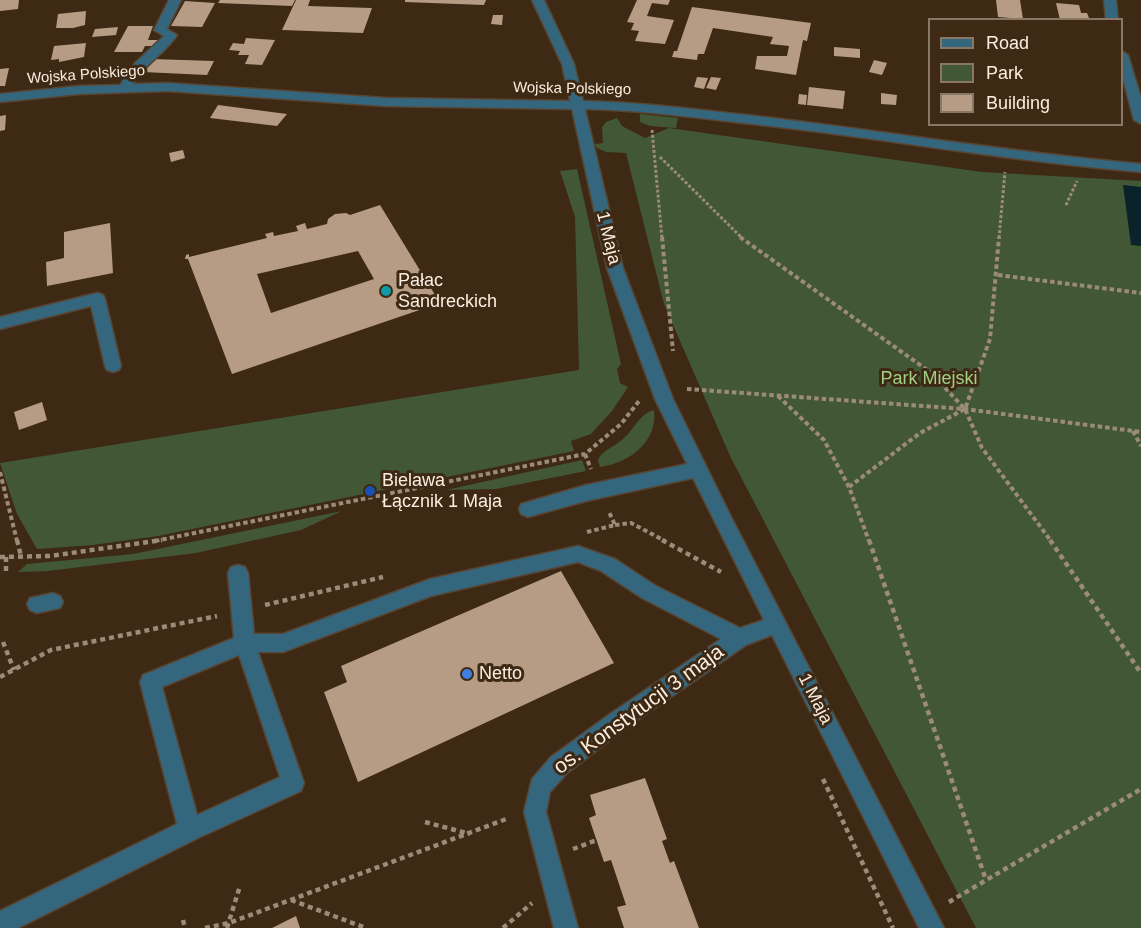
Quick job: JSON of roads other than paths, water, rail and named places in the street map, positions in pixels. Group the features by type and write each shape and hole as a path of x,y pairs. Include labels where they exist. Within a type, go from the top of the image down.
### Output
{"street":[{"path":"125,88 130,76 147,57 163,48 171,35 160,30 175,0"},
{"name":"1 Maja","path":"538,0 568,64 591,169 621,287 664,399 930,924"},
{"path":"1110,0 1112,18"},
{"path":"1123,58 1141,120"},
{"name":"Wojska Polskiego","path":"0,98 125,88 208,88 386,102 632,106 828,128 1060,161 1141,168"},
{"path":"0,323 97,299 112,366"},
{"path":"528,509 600,490 700,469"},
{"path":"190,830 150,682 245,643 283,643 430,588 578,554 608,565 649,592 739,638"},
{"path":"0,924 190,830 293,783 245,643 238,573"},
{"name":"os. Konstytucji 3 maja","path":"566,928 535,812 540,787 559,765 618,721 739,638 777,624"}],"water":[{"path":"1123,185 1141,187 1141,246 1131,245"}],"place":[{"name":"Pałac Sandreckich","path":"386,291"},
{"name":"Bielawa Łącznik 1 Maja","path":"370,491"},
{"name":"Netto","path":"467,674"}],"park label":[{"name":"Park Miejski","path":"929,379"}]}
